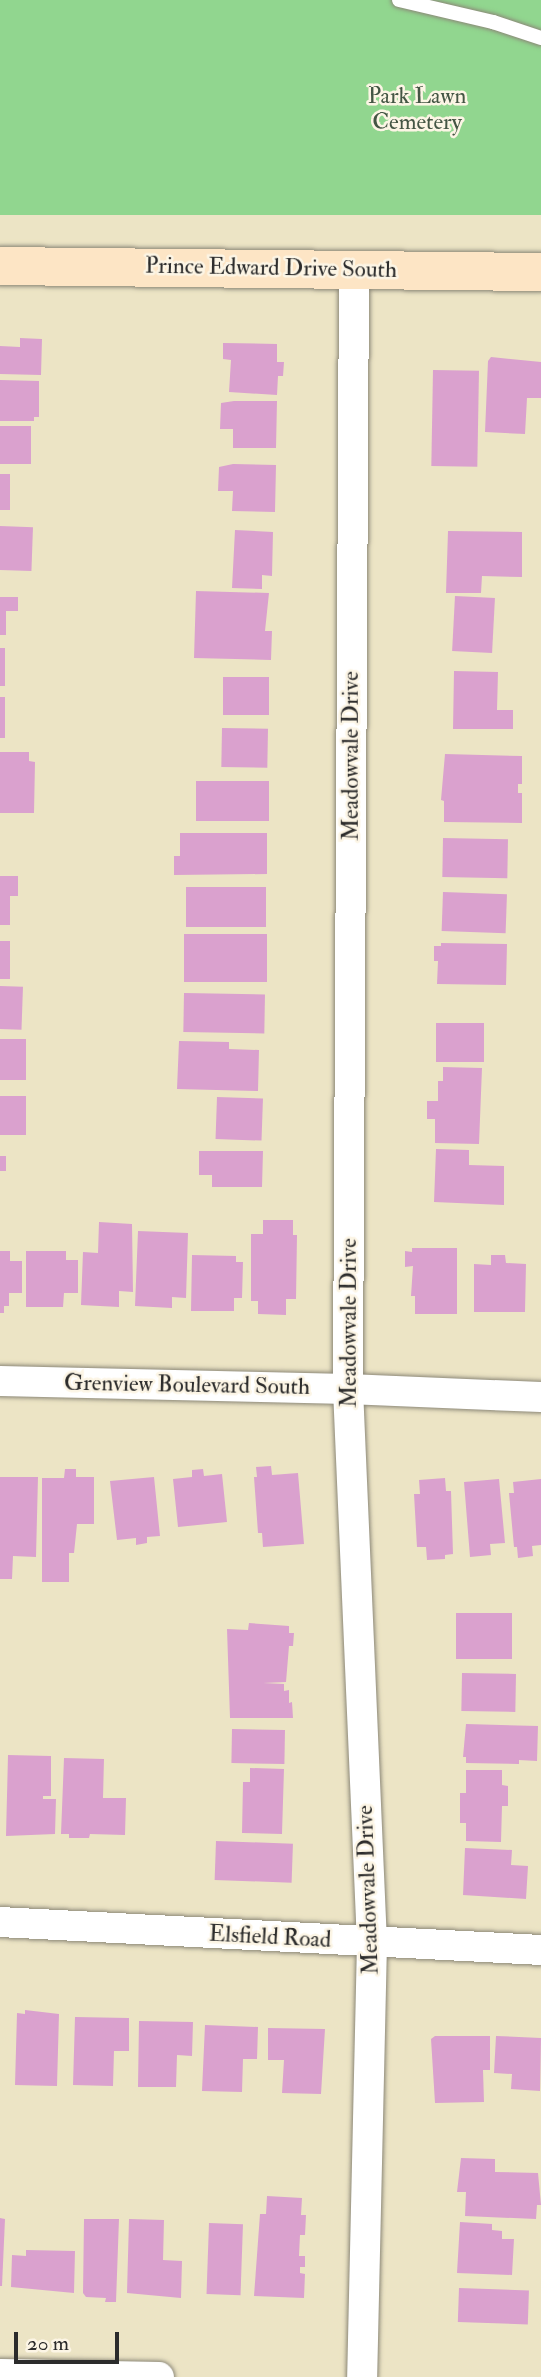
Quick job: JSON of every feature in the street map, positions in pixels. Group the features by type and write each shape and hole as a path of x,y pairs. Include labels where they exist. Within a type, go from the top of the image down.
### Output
{"street":[{"name":"Prince Edward Drive South","path":"0,266 541,272"},
{"name":"Meadowvale Drive","path":"354,269 348,1389 372,1943 362,2377"},
{"name":"Grenview Boulevard South","path":"0,1381 541,1396"},
{"name":"Elsfield Road","path":"0,1922 541,1950"},
{"path":"0,2374 159,2377"}],"lane":[{"path":"399,0 493,22 541,38"}],"green space":[{"name":"Park Lawn Cemetery","path":"0,0 541,0 541,215 0,215"}],"building":[{"path":"20,338 42,339 41,375 0,374 0,346 20,347"},
{"path":"223,343 277,344 277,362 284,362 283,376 278,376 277,395 229,392 231,360 223,359"},
{"path":"491,357 541,362 541,398 527,398 525,434 485,432 488,361"},
{"path":"433,370 479,371 477,467 431,466"},
{"path":"0,380 39,381 39,417 34,417 34,421 0,421"},
{"path":"277,401 276,448 233,448 233,429 220,429 221,403"},
{"path":"0,426 31,426 31,464 0,464"},
{"path":"233,464 276,465 275,512 232,511 233,491 218,491 219,467"},
{"path":"0,474 10,474 10,510 0,510"},
{"path":"0,526 33,527 31,571 0,570"},
{"path":"235,530 273,532 272,576 262,575 262,589 232,588"},
{"path":"448,531 522,532 522,577 482,576 481,593 446,593"},
{"path":"196,591 269,593 265,631 272,631 271,660 194,658"},
{"path":"455,596 495,598 492,653 452,651"},
{"path":"0,597 18,597 18,611 6,611 6,635 0,635"},
{"path":"0,648 5,648 5,686 0,686"},
{"path":"454,671 498,672 497,710 513,710 513,729 453,729"},
{"path":"223,677 269,677 269,715 223,715"},
{"path":"0,697 5,697 5,738 0,738"},
{"path":"222,728 268,729 267,768 221,767"},
{"path":"0,752 29,752 29,761 35,762 34,813 0,813"},
{"path":"445,754 522,756 522,784 518,784 518,793 522,793 522,823 444,822 444,801 441,800"},
{"path":"196,781 269,781 269,821 196,821"},
{"path":"180,833 267,833 267,874 174,875 174,856 180,856"},
{"path":"443,838 508,839 507,878 442,877"},
{"path":"0,876 18,876 18,896 10,896 10,925 0,925"},
{"path":"186,887 266,887 266,927 186,927"},
{"path":"443,892 507,894 506,933 442,931"},
{"path":"184,934 267,934 267,982 184,982"},
{"path":"0,941 10,941 10,979 0,979"},
{"path":"441,943 507,944 506,985 437,984 438,961 434,961 434,946 441,946"},
{"path":"0,986 23,987 21,1030 0,1029"},
{"path":"184,993 265,994 264,1033 183,1032"},
{"path":"436,1023 484,1023 484,1062 436,1062"},
{"path":"0,1039 26,1039 26,1080 0,1080"},
{"path":"179,1041 229,1042 229,1049 259,1050 258,1091 177,1089"},
{"path":"443,1067 482,1068 479,1144 435,1143 435,1119 427,1119 427,1101 438,1101 438,1081 443,1081"},
{"path":"0,1096 26,1096 26,1135 0,1135"},
{"path":"217,1097 263,1099 262,1141 216,1139"},
{"path":"436,1149 469,1150 469,1165 504,1166 504,1205 434,1202"},
{"path":"199,1151 263,1151 262,1187 212,1187 212,1175 199,1175"},
{"path":"0,1156 6,1156 6,1171 0,1171"},
{"path":"263,1220 293,1220 293,1235 297,1235 296,1299 286,1299 286,1315 258,1314 258,1301 251,1301 251,1234 263,1234"},
{"path":"99,1222 132,1224 133,1292 119,1291 119,1307 81,1305 83,1252 98,1253"},
{"path":"138,1231 188,1233 186,1298 172,1297 172,1308 135,1306"},
{"path":"412,1248 457,1248 457,1314 415,1314 415,1296 411,1296 413,1266 405,1267 405,1251 412,1252"},
{"path":"0,1251 10,1251 10,1261 22,1261 22,1293 9,1293 9,1306 4,1306 4,1313 0,1313"},
{"path":"26,1251 66,1251 66,1260 78,1260 78,1293 64,1293 63,1307 26,1307"},
{"path":"192,1255 236,1256 236,1262 243,1262 242,1298 234,1298 234,1311 191,1311"},
{"path":"491,1255 505,1255 506,1263 526,1264 525,1312 474,1312 474,1264 491,1265"},
{"path":"271,1466 272,1475 298,1473 304,1544 263,1547 262,1533 258,1533 254,1477 257,1477 256,1467"},
{"path":"65,1469 76,1469 76,1477 94,1477 94,1524 77,1524 74,1553 69,1553 69,1582 42,1582 42,1478 64,1478"},
{"path":"203,1469 204,1476 222,1474 227,1522 178,1527 173,1479 192,1477 192,1470"},
{"path":"0,1477 38,1477 36,1557 13,1556 12,1579 0,1579"},
{"path":"154,1477 160,1536 147,1537 147,1543 136,1545 136,1538 117,1540 110,1481"},
{"path":"445,1478 446,1491 451,1491 453,1554 445,1555 445,1559 427,1560 426,1547 417,1547 414,1494 420,1494 419,1480"},
{"path":"499,1479 505,1543 490,1544 491,1555 470,1557 464,1482"},
{"path":"541,1479 541,1545 532,1546 533,1556 518,1558 517,1547 514,1547 509,1493 514,1493 513,1482"},
{"path":"456,1613 512,1613 512,1659 456,1659"},
{"path":"249,1623 289,1626 289,1633 294,1633 293,1646 289,1646 286,1682 263,1683 284,1684 284,1691 289,1690 293,1718 230,1718 227,1629 248,1630"},
{"path":"462,1673 516,1674 515,1712 461,1711"},
{"path":"466,1724 538,1726 537,1761 519,1760 519,1764 466,1763 466,1757 463,1757"},
{"path":"232,1729 285,1730 284,1764 231,1763"},
{"path":"8,1755 51,1756 51,1796 43,1796 43,1799 56,1799 55,1834 6,1836"},
{"path":"64,1758 104,1759 103,1798 126,1798 125,1835 90,1834 89,1838 69,1838 69,1834 61,1834"},
{"path":"250,1768 284,1769 282,1834 242,1833 243,1782 250,1782"},
{"path":"466,1770 502,1770 502,1785 508,1786 508,1806 502,1806 501,1842 466,1841 466,1823 460,1823 460,1793 466,1793"},
{"path":"216,1841 293,1844 292,1883 215,1880"},
{"path":"465,1848 512,1850 511,1865 528,1866 526,1899 463,1895"},
{"path":"25,2010 59,2014 57,2086 15,2085 17,2013 25,2014"},
{"path":"75,2017 129,2018 129,2051 114,2051 113,2086 73,2085"},
{"path":"139,2021 193,2022 192,2056 177,2055 176,2087 138,2087"},
{"path":"205,2025 258,2027 257,2059 243,2059 242,2092 202,2091"},
{"path":"268,2028 325,2029 321,2094 282,2093 284,2060 268,2060"},
{"path":"435,2036 490,2036 490,2070 483,2070 484,2102 435,2103 431,2039"},
{"path":"496,2036 541,2038 540,2091 511,2089 512,2074 494,2073"},
{"path":"461,2158 495,2159 495,2172 538,2173 541,2205 537,2205 536,2219 465,2216 466,2192 457,2192"},
{"path":"267,2196 302,2198 301,2215 306,2215 305,2235 300,2235 299,2256 305,2256 305,2267 300,2267 300,2273 305,2274 304,2298 254,2296 260,2214 266,2214"},
{"path":"0,2218 5,2219 2,2286 0,2286"},
{"path":"84,2219 119,2219 116,2302 105,2302 106,2298 86,2297 83,2293"},
{"path":"129,2219 164,2220 163,2260 182,2261 181,2298 127,2293"},
{"path":"460,2222 492,2224 492,2230 502,2231 502,2239 514,2239 512,2275 457,2273"},
{"path":"209,2223 243,2224 241,2295 207,2294"},
{"path":"26,2250 75,2251 74,2293 11,2287 12,2255 26,2256"},
{"path":"459,2288 529,2290 528,2324 458,2322"}]}
